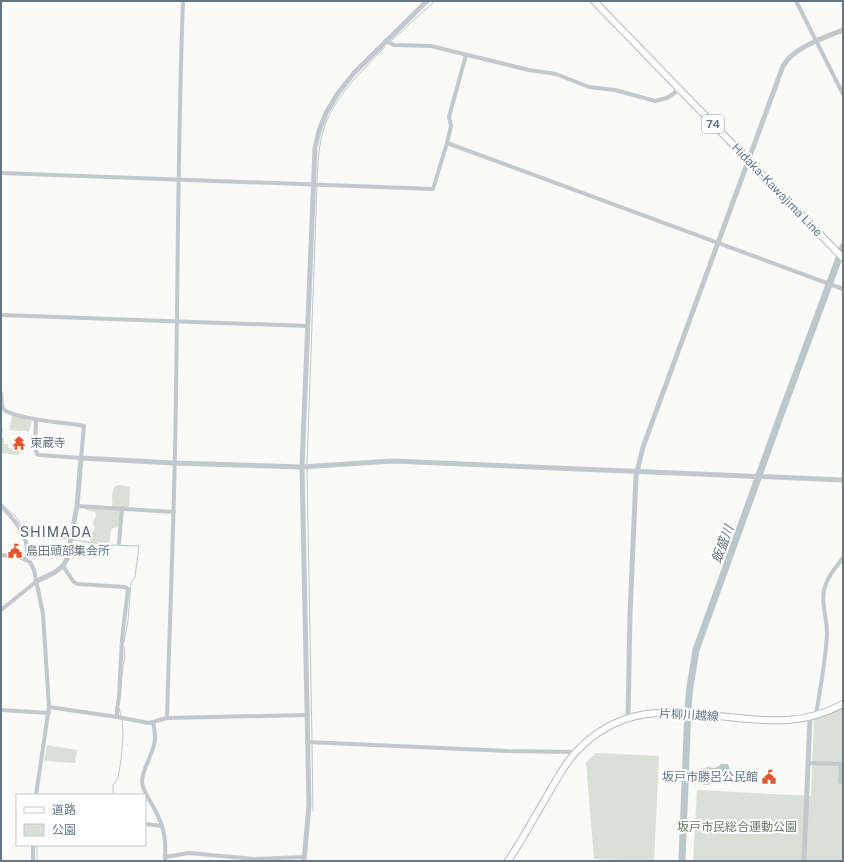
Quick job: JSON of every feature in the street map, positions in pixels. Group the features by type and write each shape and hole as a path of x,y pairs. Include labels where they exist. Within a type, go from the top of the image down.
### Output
{"main road":[{"name":"Hidaka-Kawajima Line","path":"594,1 843,258"},
{"name":"片柳川越線","path":"508,861 558,776 576,752 587,741 600,732 628,718 642,714 679,712 754,719 787,720 813,716 843,704"}],"street":[{"path":"167,718 174,512 178,180 183,1"},
{"path":"153,722 155,738 143,776 142,784 156,811 166,838 165,859 189,853 255,859 304,859 309,805 302,467 315,148 319,131 326,113 338,93 355,72 427,1"},
{"path":"796,1 843,94"},
{"path":"628,718 630,614 637,472 643,447 785,63 793,54 817,41 843,30"},
{"path":"385,42 394,45 431,46 529,70 556,74 589,87 615,90 655,101 667,98 680,89"},
{"path":"1,173 433,189 451,126 449,117 466,55"},
{"path":"447,142 843,289"},
{"path":"1,315 308,326"},
{"path":"1,393 3,408 6,412 36,420 84,426 77,506 68,552 63,566 37,580 1,610"},
{"path":"36,420 34,446 37,454 81,458 174,463 302,467 392,461 843,480"},
{"path":"1,506 14,519 23,535 26,542 26,559"},
{"path":"77,506 174,512"},
{"path":"119,543 122,508"},
{"path":"1,555 26,559 32,565 37,580 43,614 50,707 36,794"},
{"path":"804,861 808,763 813,716 826,647 827,632 823,598 824,590 830,576 843,558"},
{"path":"63,566 73,581 77,584 125,587 128,589 122,639 117,710 118,717"},
{"path":"50,707 149,723 167,718 307,715"},
{"path":"1,710 49,714"},
{"path":"308,742 508,751 576,752"},
{"path":"808,763 841,764 840,782 843,782"},
{"path":"146,824 162,826"},
{"path":"33,846 33,861"}],"green space":[{"path":"12,416 32,421 29,432 22,430 9,430"},
{"path":"1,428 3,428 2,438 4,438 4,444 8,444 8,448 19,450 19,455 1,453"},
{"path":"120,485 130,487 129,507 125,507 118,527 111,529 110,542 91,542 89,537 95,528 93,523 96,515 95,512 86,510 85,508 95,505 111,508 113,490 115,486"},
{"name":"坂戸市民総合運動公園","path":"843,707 843,861 693,861 697,790 811,796 814,718"},
{"path":"47,745 77,750 75,763 44,761"},
{"path":"596,753 659,756 654,861 594,859 586,762"}],"shaded area":[{"path":"722,764 728,764 730,774 721,778 718,777 707,785 700,781 700,770 707,767 715,768"}],"waterway":[{"path":"391,41 435,1"},
{"path":"317,182 321,139 331,112 338,100 355,78 385,47"},
{"path":"307,464 317,185"},
{"name":"飯盛川","path":"682,861 688,707 696,650 843,247"},
{"path":"307,469 312,740"},
{"path":"1,503 16,517 28,535 70,539"},
{"path":"73,540 110,545 139,546 135,577 131,583 128,621 124,642"},
{"path":"121,687 125,658 124,647"},
{"path":"119,708 121,716"},
{"path":"113,794 113,785 118,778 121,760 123,735 122,719"},
{"path":"312,743 313,811"},
{"path":"37,846 37,861"}],"place":[{"name":"東蔵寺","path":"19,443"},
{"name":"島田頭部集会所","path":"15,551"},
{"name":"坂戸市勝呂公民館","path":"769,777"}],"district":[{"name":"SHIMADA","path":"56,532"}]}
